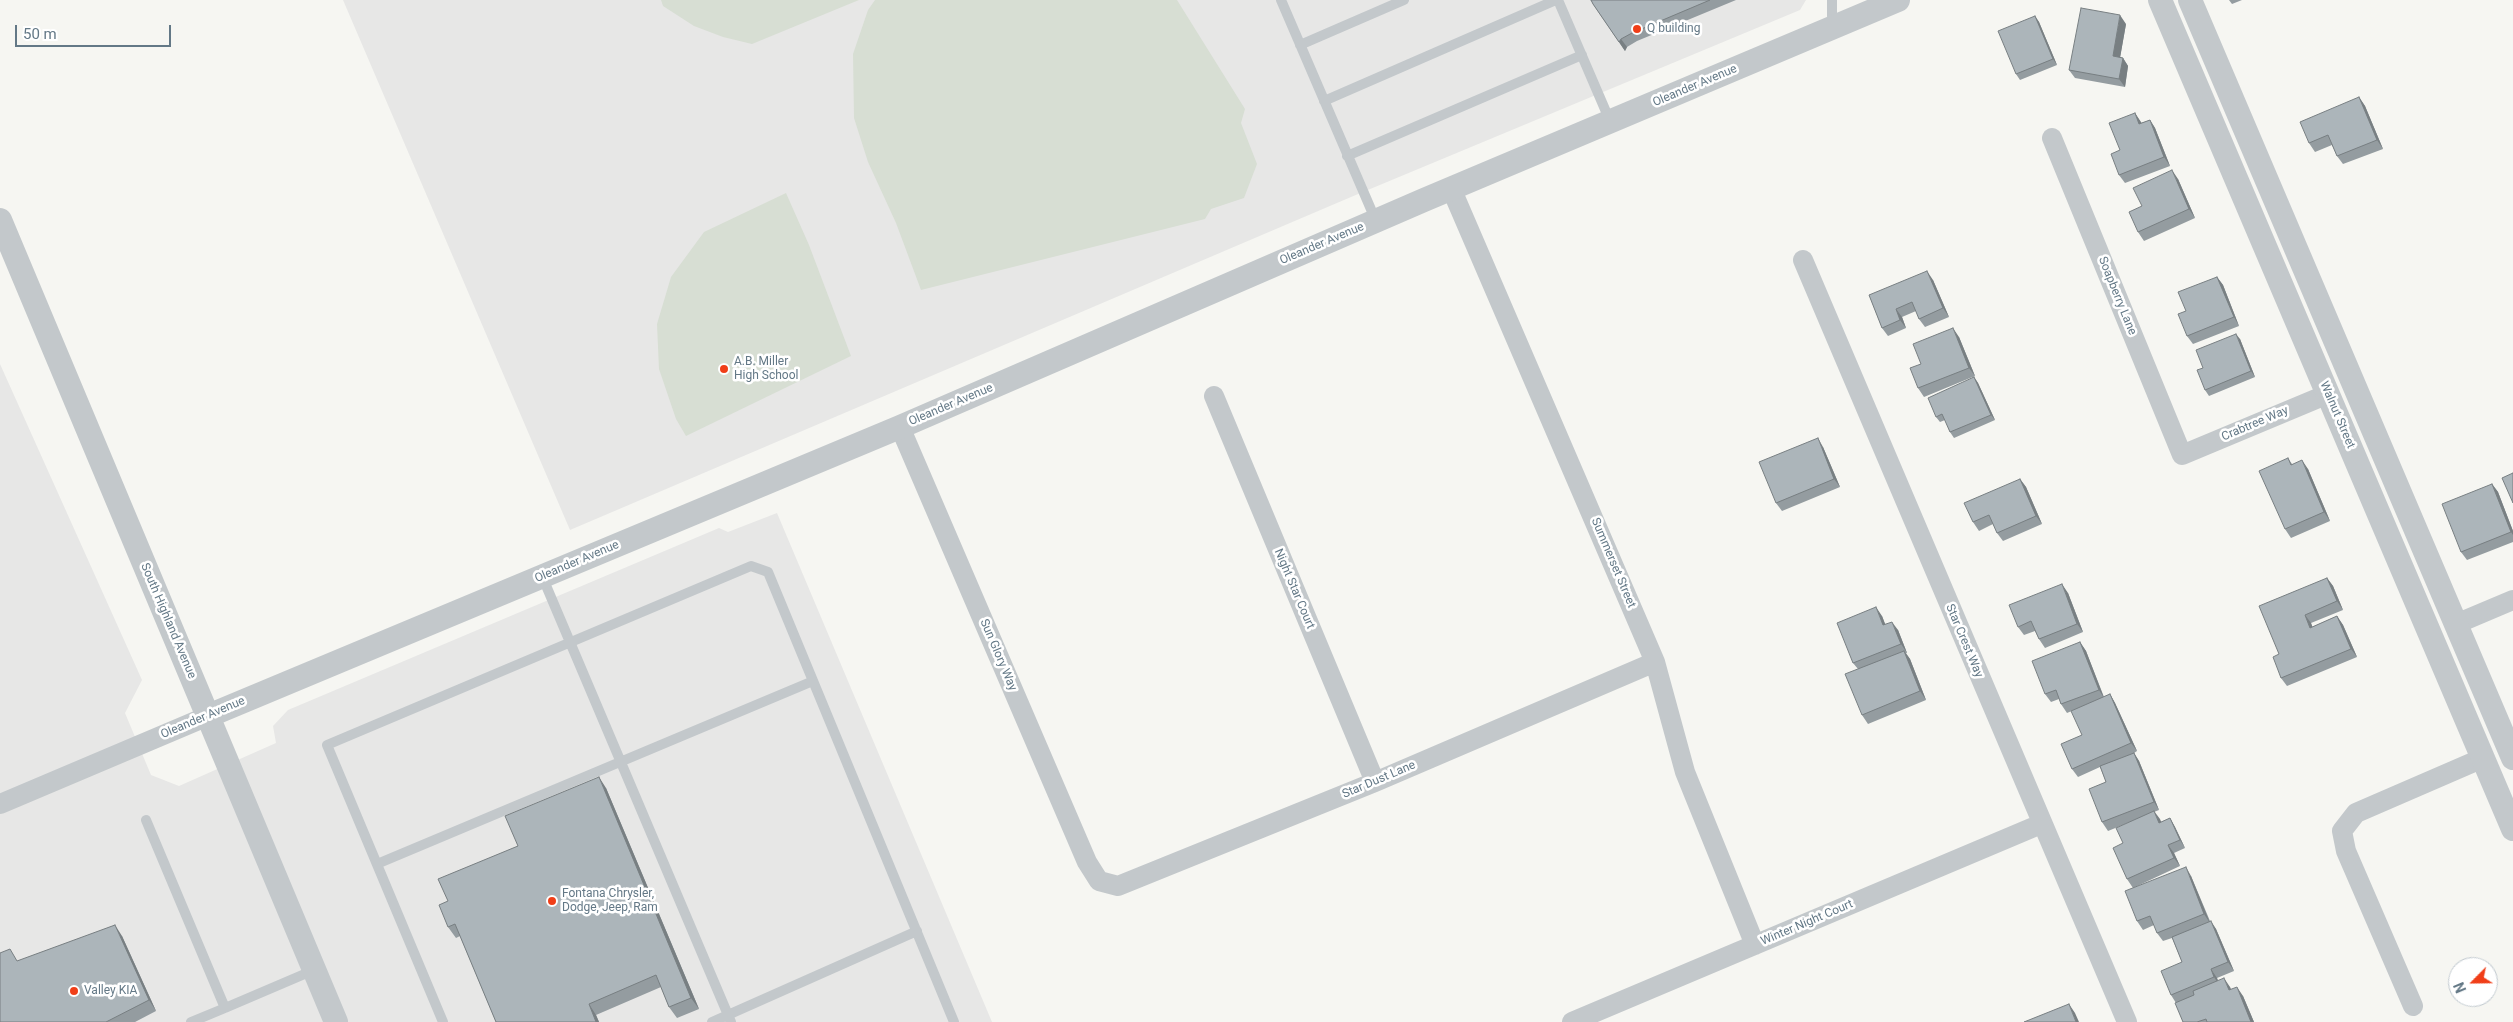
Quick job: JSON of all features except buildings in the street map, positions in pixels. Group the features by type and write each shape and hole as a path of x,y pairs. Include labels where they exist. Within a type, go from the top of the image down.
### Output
{"street":[{"name":"Oleander Avenue","path":"0,804 900,427 1451,188 1898,0"},
{"name":"Walnut Street","path":"2160,0 2513,829"},
{"path":"2190,0 2513,758"},
{"name":"Soapberry Lane","path":"2052,138 2182,455"},
{"name":"Summerset Street","path":"1451,188 1655,662 1685,772 1756,945"},
{"name":"South Highland Avenue","path":"0,220 336,1022"},
{"name":"Star Crest Way","path":"1803,260 2041,824 2127,1022"},
{"name":"Crabtree Way","path":"2182,455 2328,394"},
{"name":"Night Star Court","path":"1214,396 1375,782"},
{"name":"Sun Glory Way","path":"900,427 1087,862 1100,881"},
{"path":"2456,624 2513,600"},
{"name":"Star Dust Lane","path":"1100,881 1118,886 1375,782 1655,662"},
{"path":"2413,1006 2346,851 2342,831 2356,813 2483,758"},
{"name":"Winter Night Court","path":"1572,1022 2041,824"}],"lane":[{"path":"1281,0 1376,221"},
{"path":"1300,45 1404,0"},
{"path":"1324,101 1557,0 1610,121"},
{"path":"1832,0 1832,16 1837,26"},
{"path":"1348,156 1582,55"},
{"path":"443,1022 327,745 751,566 768,572 954,1022"},
{"path":"542,576 729,1019"},
{"path":"376,864 813,681"},
{"path":"146,820 225,1008"},
{"path":"712,1022 729,1019 917,931"},
{"path":"191,1022 314,970"}],"shaded area":[{"name":"A.B. Miller High School","path":"343,0 1806,0 1800,10 1351,197 570,530"},
{"path":"661,0 859,0 752,44 723,37 694,26 663,6"},
{"path":"875,0 1177,0 1245,109 1241,123 1257,164 1244,198 1211,209 1205,219 921,290 896,223 868,162 854,118 853,54 868,10"},
{"path":"786,193 809,245 851,356 686,436 676,419 659,369 657,324 671,277 704,232"},
{"path":"0,364 142,680 125,713 151,775 179,786 276,743 273,726 288,710 719,528 728,532 777,513 992,1022 0,1022"}],"place":[{"name":"Q building","path":"1637,29"},
{"name":"A.B. Miller High School","path":"724,369"},
{"name":"Fontana Chrysler, Dodge, Jeep, Ram","path":"552,901"},
{"name":"Valley KIA","path":"74,991"}]}
